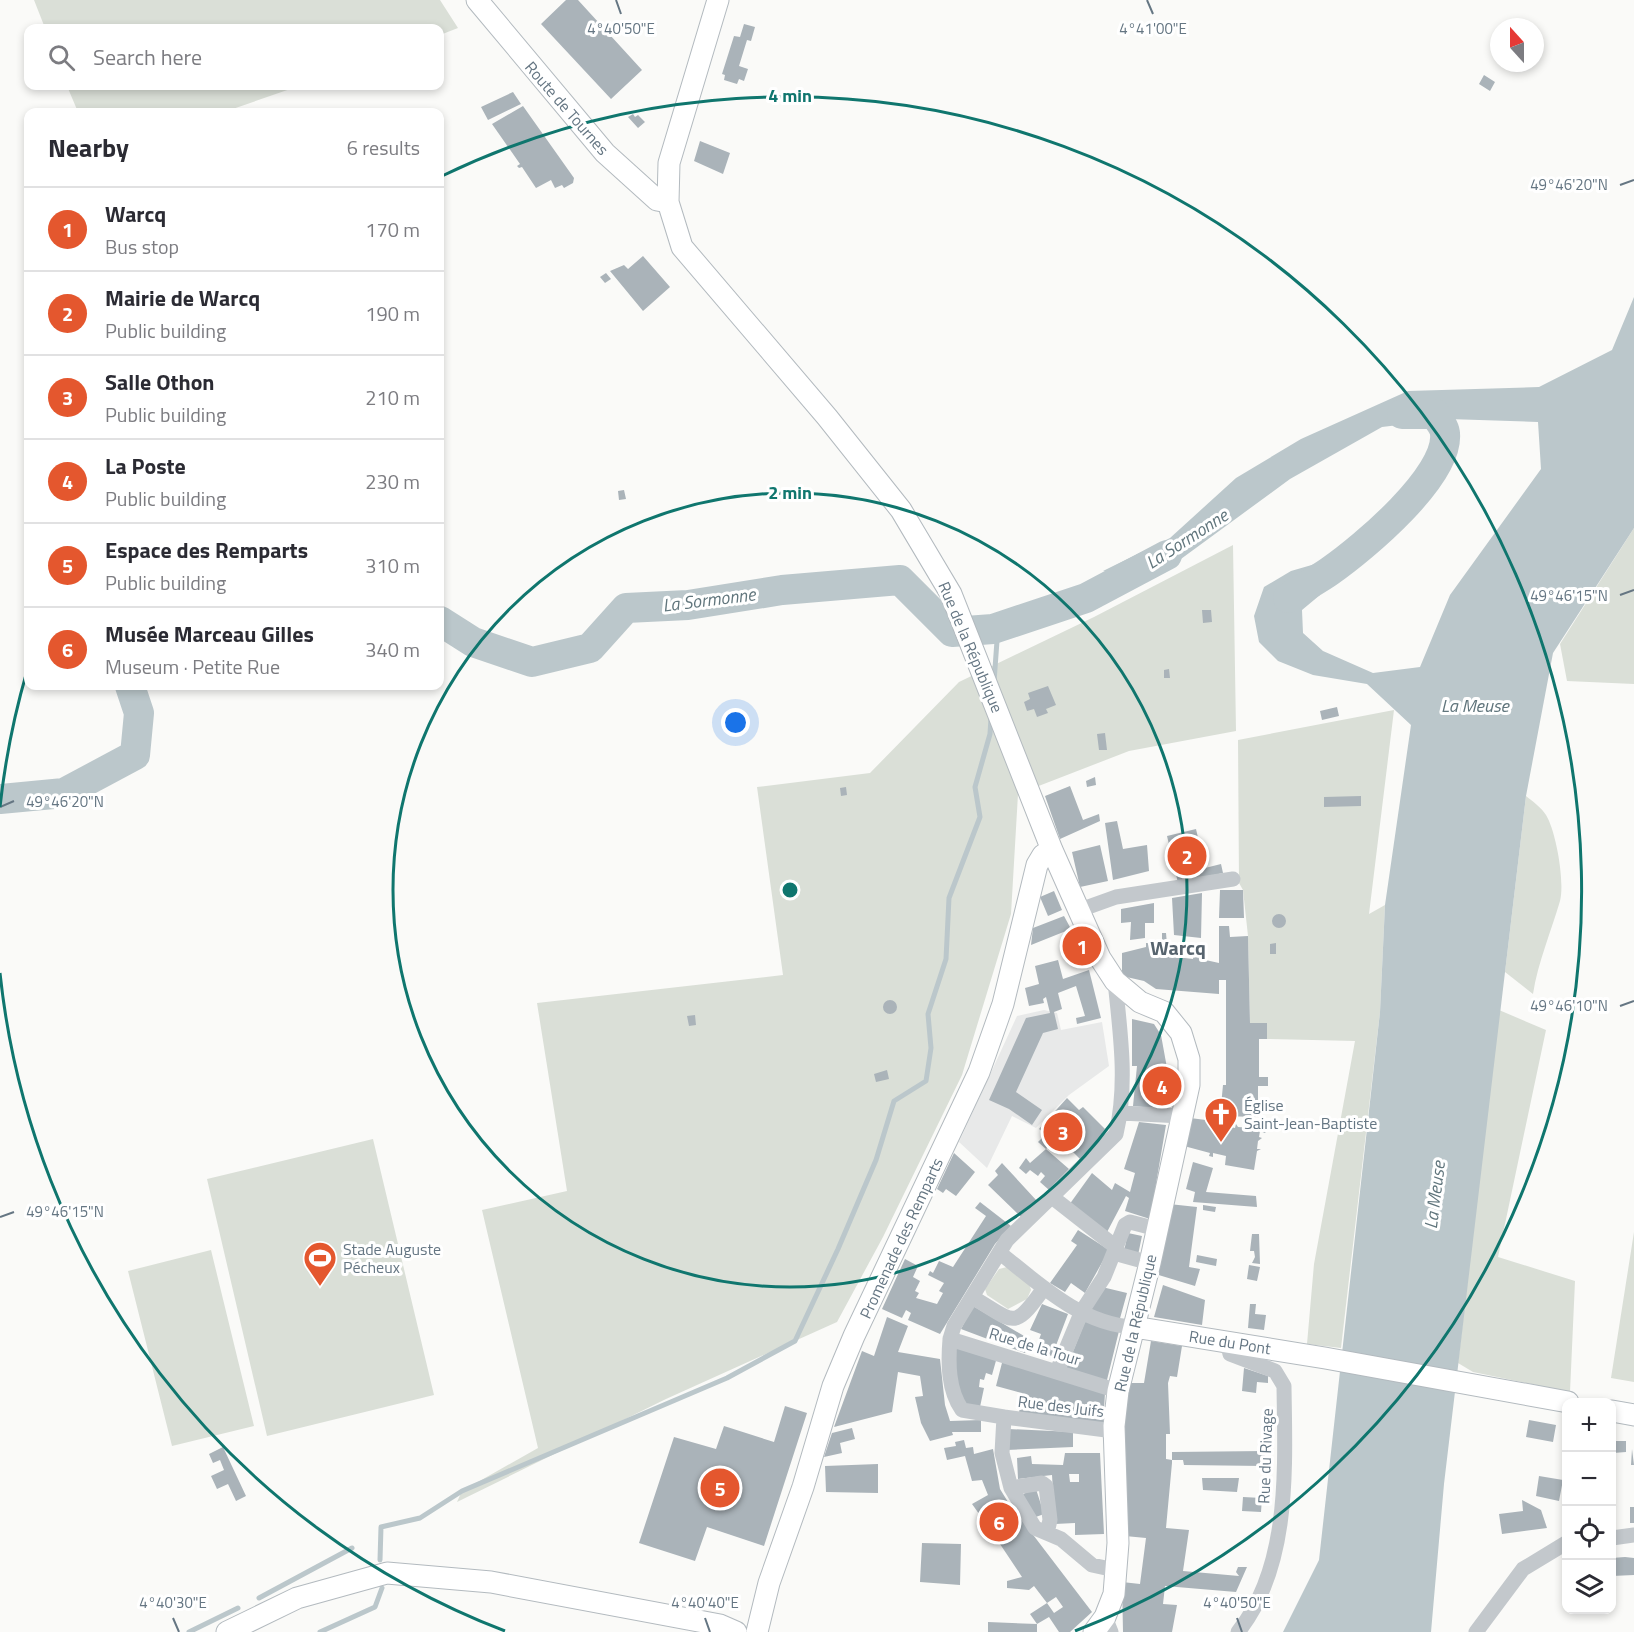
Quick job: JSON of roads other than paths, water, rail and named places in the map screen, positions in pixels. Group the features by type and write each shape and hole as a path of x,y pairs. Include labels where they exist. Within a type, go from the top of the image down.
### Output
{"main road":[{"name":"Route de Tournes","path":"477,0 605,153 657,200 669,202"},
{"name":"Rue de la République","path":"718,0 669,163 669,202 682,247 827,417 901,510 951,594 1011,741 1052,850 1077,911 1100,958 1115,981 1140,1002 1164,1012 1181,1033 1189,1059 1189,1085 1150,1263 1118,1391 1114,1431 1117,1534 1114,1594 1103,1627"},
{"name":"Promenade des Remparts","path":"757,1632 769,1583 803,1487 833,1386 854,1336 870,1307 979,1072 1005,994 1037,865 1043,855 1052,850"},
{"name":"Rue du Pont","path":"1134,1327 1325,1358 1562,1401"},
{"path":"1616,1412 1634,1415"},
{"path":"227,1632 297,1598 387,1573 490,1582 720,1625 736,1632"}],"street":[{"path":"1077,911 1116,897 1233,879"},
{"path":"951,1335 1008,1240 1116,1134 1121,1113 1124,1074 1115,981"},
{"path":"1121,1113 1182,1116"},
{"path":"1052,1197 1121,1255 1150,1263"},
{"path":"1057,1371 1082,1311 1104,1277 1125,1225 1130,1222 1157,1229"},
{"path":"1000,1253 1044,1288 1082,1311 1119,1326 1134,1327"},
{"path":"972,1297 1009,1319 1018,1320 1025,1316 1044,1288"},
{"name":"Rue de la Tour","path":"951,1335 1118,1391"},
{"name":"Rue des Juifs","path":"951,1335 953,1397 962,1410 1114,1431"},
{"name":"Rue du Rivage","path":"1227,1342 1230,1354 1275,1371 1284,1386 1284,1495 1272,1570 1238,1632"},
{"path":"1004,1417 1002,1453 1011,1488 1035,1528 1061,1539 1092,1565 1115,1570"},
{"path":"1011,1488 1042,1483 1046,1486 1050,1520 1047,1533"},
{"path":"1616,1537 1634,1535"},
{"path":"1476,1630 1523,1569 1562,1545"}],"water":[{"name":"La Meuse","path":"1634,297 1634,528 1553,653 1526,796 1444,1484 1431,1632 1283,1632 1319,1560 1380,1012 1385,905 1411,725 1367,684 1313,675 1278,661 1259,642 1254,616 1264,587 1291,571 1322,562 1320,595 1302,610 1303,633 1323,651 1373,673 1420,667 1450,595 1541,469 1538,422 1448,419 1382,427 1290,479 1155,578 1103,571 1170,538 1236,478 1301,439 1408,391 1539,387 1612,350"}],"waterway":[{"name":"La Sormonne","path":"1288,598 1330,571 1382,529 1419,490 1433,470 1443,451 1445,434 1443,426 1435,414 1402,414"},
{"name":"La Sormonne","path":"444,624 473,642 532,662 590,648 626,608 688,605 782,590 900,580 952,632 993,629 1086,598 1167,555"},
{"path":"994,682 998,627"},
{"name":"La Sormonne","path":"0,799 64,793 135,755 139,713 131,690"},
{"path":"380,1560 381,1527 420,1518 462,1491 727,1378 795,1341 876,1160 894,1101 926,1081 931,1048 928,1014 946,959 949,898 980,817 975,787 990,734 991,718"},
{"path":"259,1598 352,1548"},
{"path":"320,1632 375,1607 382,1588"},
{"path":"189,1632 238,1608"}],"place":[{"name":"Mairie de Warcq","path":"1187,856"},
{"name":"Warcq","path":"1082,946"},
{"name":"La Poste","path":"1162,1086"},
{"name":"Salle Othon","path":"1063,1132"},
{"name":"Église Saint-Jean-Baptiste","path":"1221,1143"},
{"name":"Stade Auguste Pécheux","path":"320,1287"},
{"name":"Espace des Remparts","path":"720,1488"},
{"name":"Musée Marceau Gilles","path":"999,1522"}],"district":[{"name":"Warcq","path":"1178,948"}]}
